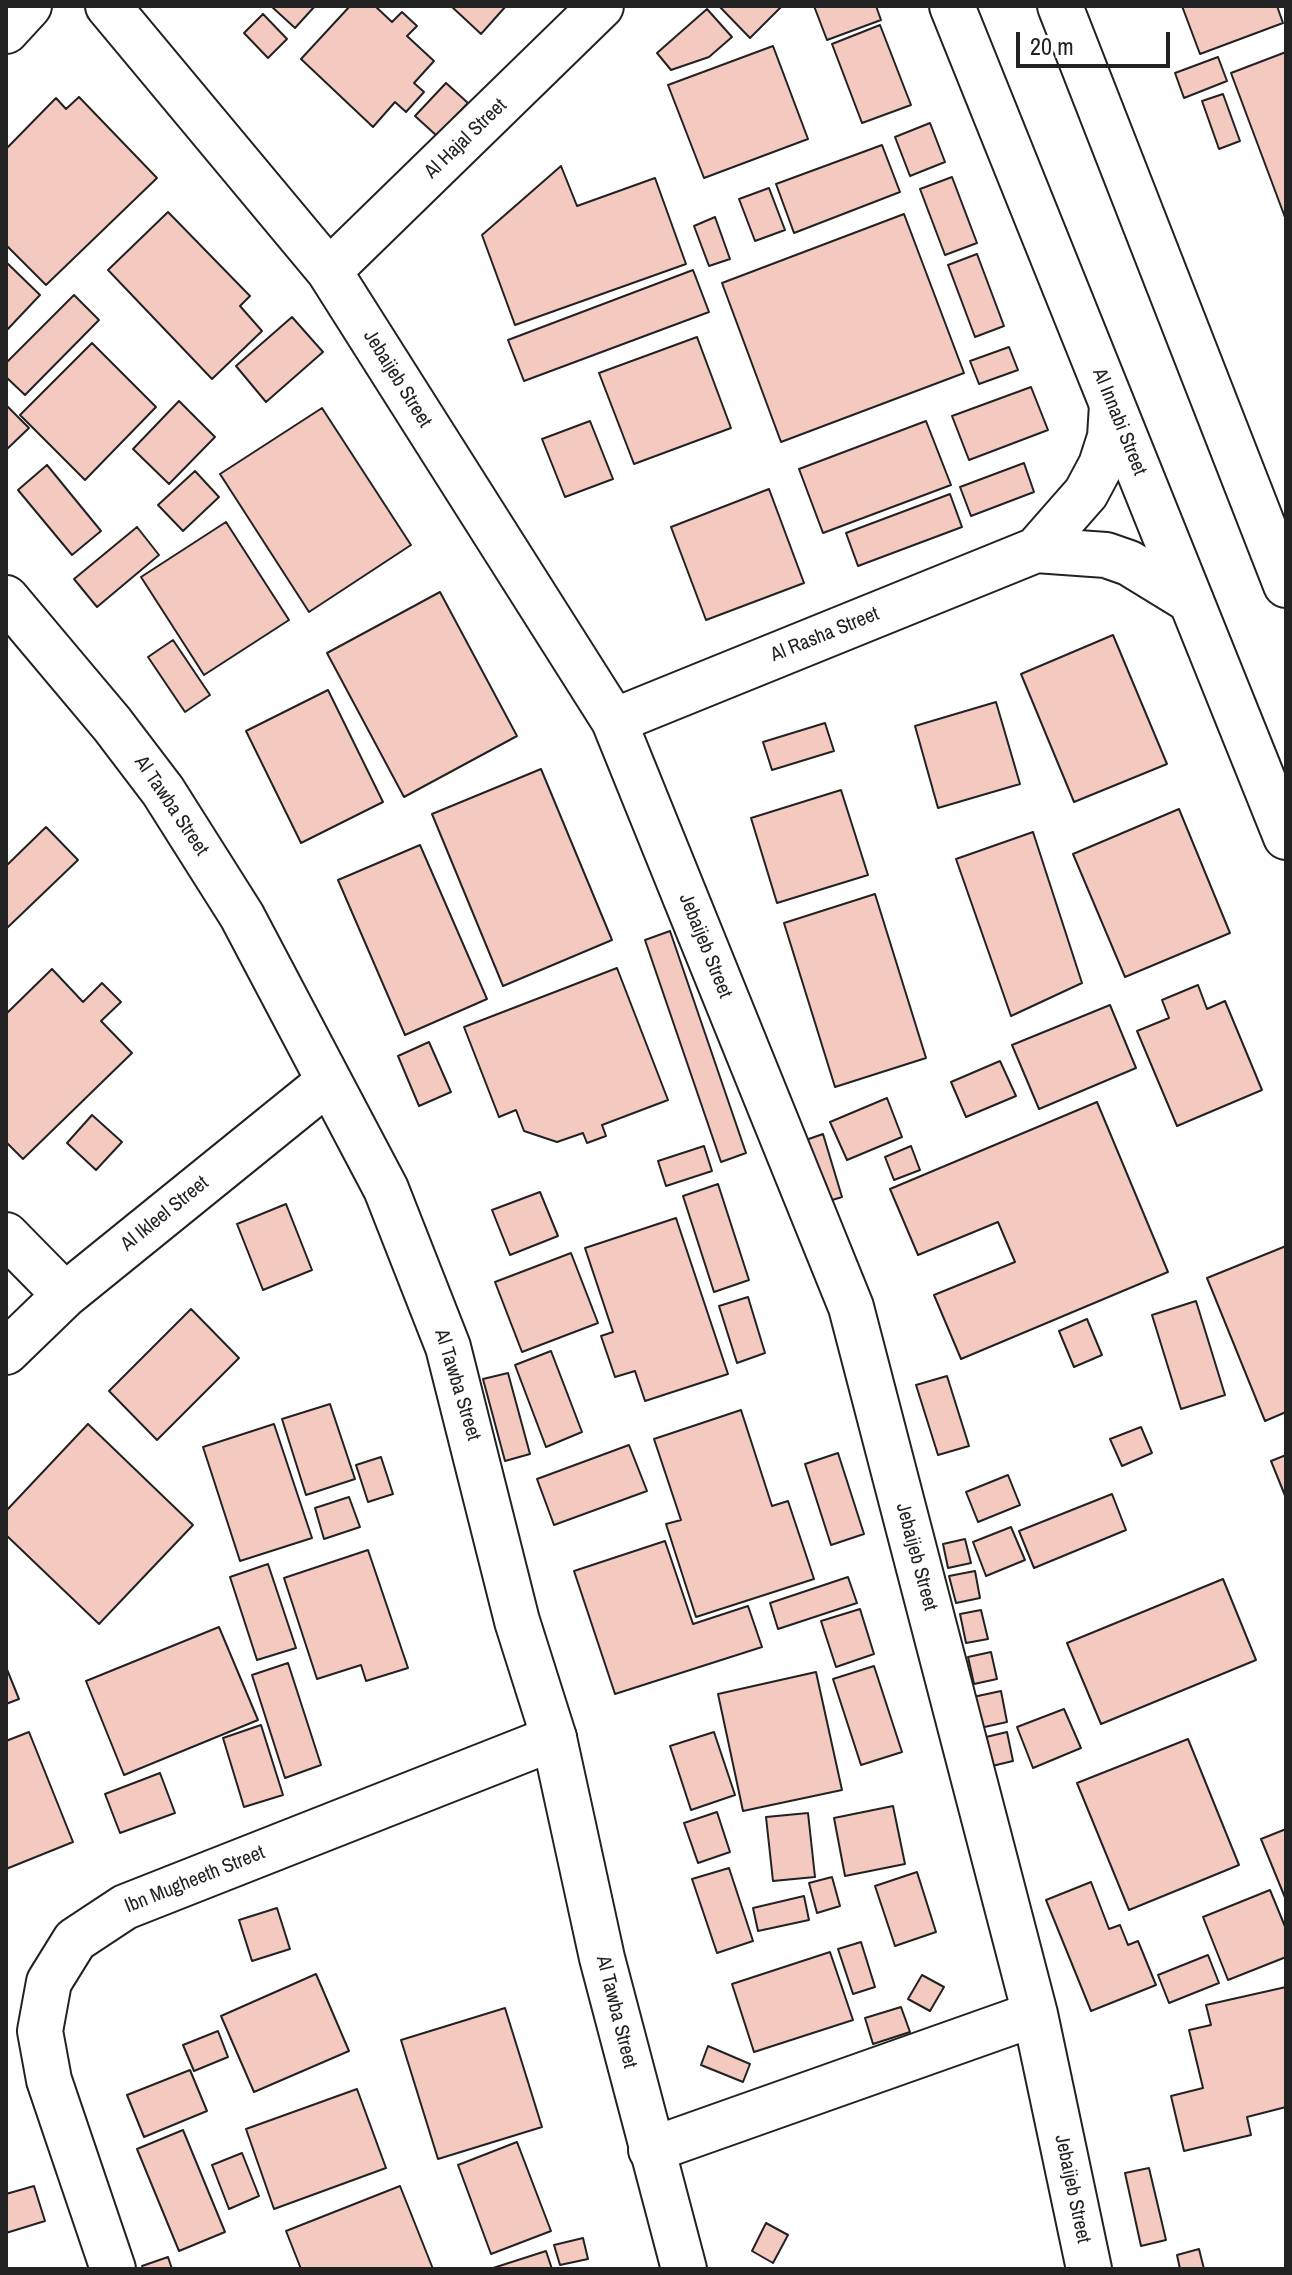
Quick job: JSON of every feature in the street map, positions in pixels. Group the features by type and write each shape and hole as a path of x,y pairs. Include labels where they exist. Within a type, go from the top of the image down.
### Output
{"street":[{"path":"6,31 29,6"},
{"name":"Jebaijeb Street","path":"108,6 329,271 614,721 851,1307 1035,2014 1089,2269"},
{"name":"Al Hajal Street","path":"329,271 601,6"},
{"name":"Al Innabi Street","path":"952,6 1286,837"},
{"path":"1060,6 1286,585"},
{"name":"Al Rasha Street","path":"1036,550 1086,493 1101,465 1110,437 1112,405"},
{"name":"Al Rasha Street","path":"614,721 1036,550 1106,555 1129,563 1191,601"},
{"name":"Al Tawba Street","path":"6,598 112,724 163,791 242,916 386,1189 448,1347 517,1621 554,1738 602,1958 684,2269"},
{"name":"Al Ikleel Street","path":"6,1352 65,1295 328,1082"},
{"path":"6,1235 65,1295"},
{"name":"Ibn Mugheeth Street","path":"113,2269 49,2080 40,2031 49,1982 75,1940 125,1907 554,1738"},
{"path":"651,2150 1035,2014"}],"building":[{"path":"271,6 315,6 295,28"},
{"path":"350,6 375,6 392,22 402,12 417,26 407,36 434,61 414,83 424,92 406,112 395,102 373,127 301,59"},
{"path":"451,6 506,6 481,34"},
{"path":"719,6 782,6 750,38"},
{"path":"814,6 876,6 881,20 827,40"},
{"path":"1182,6 1277,6 1283,23 1200,54"},
{"path":"707,9 732,37 709,57 671,70 657,53"},
{"path":"263,14 287,39 268,58 244,33"},
{"path":"880,25 911,105 862,123 832,44"},
{"path":"773,46 808,139 704,178 668,85"},
{"path":"1286,52 1286,220 1231,73"},
{"path":"1218,57 1227,81 1184,98 1175,73"},
{"path":"446,83 468,103 437,136 415,116"},
{"path":"1223,94 1240,141 1219,149 1202,101"},
{"path":"79,97 157,178 46,285 6,245 6,149 56,98 66,109"},
{"path":"930,123 945,162 910,176 895,137"},
{"path":"882,145 900,192 794,233 776,184"},
{"path":"561,166 577,206 655,178 686,264 515,325 482,235"},
{"path":"952,177 977,243 945,255 920,189"},
{"path":"769,188 785,230 755,241 739,199"},
{"path":"168,212 250,296 240,306 262,331 212,379 108,270"},
{"path":"904,214 964,373 781,442 722,283"},
{"path":"715,217 730,259 709,266 694,226"},
{"path":"977,254 1004,326 975,337 948,265"},
{"path":"6,262 40,295 6,331"},
{"path":"693,270 709,312 524,381 508,340"},
{"path":"74,295 99,320 25,395 6,377 6,363"},
{"path":"292,317 323,352 266,402 236,366"},
{"path":"697,337 731,428 634,464 599,373"},
{"path":"92,343 156,407 85,480 20,415"},
{"path":"1009,347 1018,370 979,384 970,361"},
{"path":"1031,387 1048,430 969,460 952,416"},
{"path":"179,401 215,437 169,484 133,449"},
{"path":"6,405 29,428 6,450"},
{"path":"322,408 411,545 309,612 220,474"},
{"path":"590,421 613,479 565,497 542,439"},
{"path":"926,421 951,485 823,533 799,469"},
{"path":"1024,463 1034,492 971,516 960,487"},
{"path":"47,465 101,531 72,555 18,490"},
{"path":"195,471 219,497 183,531 158,505"},
{"path":"769,489 804,583 706,620 671,527"},
{"path":"950,494 962,527 858,566 846,533"},
{"path":"226,522 289,620 204,675 141,577"},
{"path":"137,527 159,555 97,607 74,579"},
{"path":"440,592 517,736 404,797 327,653"},
{"path":"1113,635 1167,764 1074,802 1021,674"},
{"path":"173,640 210,695 185,712 148,657"},
{"path":"328,690 383,802 301,843 246,731"},
{"path":"996,702 1020,784 938,808 915,726"},
{"path":"825,723 834,751 772,770 763,742"},
{"path":"541,769 612,940 503,986 432,814"},
{"path":"841,790 868,875 777,903 751,818"},
{"path":"1179,809 1230,933 1125,977 1073,854"},
{"path":"46,827 78,860 7,928 6,866"},
{"path":"1033,832 1082,983 1011,1016 956,859"},
{"path":"420,845 487,999 405,1035 338,880"},
{"path":"875,894 926,1058 835,1087 784,923"},
{"path":"670,931 746,1153 721,1162 645,940"},
{"path":"617,968 668,1100 602,1125 606,1136 587,1143 583,1133 557,1142 524,1131 516,1110 499,1117 464,1027"},
{"path":"52,969 83,1002 102,983 121,1002 101,1021 132,1053 23,1159 6,1142 6,1014"},
{"path":"1198,985 1207,1009 1225,1001 1262,1090 1177,1126 1137,1031 1169,1018 1162,1000"},
{"path":"1110,1005 1136,1068 1039,1109 1012,1045"},
{"path":"429,1042 451,1092 419,1106 398,1056"},
{"path":"1000,1061 1016,1096 966,1117 951,1082"},
{"path":"887,1098 902,1137 847,1160 830,1122"},
{"path":"1097,1102 1168,1272 961,1359 934,1295 1015,1262 998,1222 918,1255 890,1189"},
{"path":"92,1115 122,1142 96,1170 67,1143"},
{"path":"823,1134 842,1197 819,1204 800,1142"},
{"path":"704,1146 712,1171 666,1186 658,1161"},
{"path":"911,1146 920,1170 894,1180 885,1157"},
{"path":"718,1184 749,1280 714,1292 683,1196"},
{"path":"540,1192 558,1236 510,1255 492,1210"},
{"path":"286,1204 312,1270 263,1290 237,1224"},
{"path":"676,1218 728,1374 645,1401 635,1371 615,1377 601,1336 613,1332 585,1248"},
{"path":"1286,1246 1286,1412 1265,1421 1207,1278"},
{"path":"571,1253 598,1323 522,1352 495,1282"},
{"path":"748,1297 765,1353 737,1363 719,1306"},
{"path":"1196,1301 1225,1395 1181,1409 1152,1315"},
{"path":"191,1309 239,1358 157,1440 109,1391"},
{"path":"1087,1319 1102,1355 1074,1367 1059,1331"},
{"path":"551,1351 582,1432 546,1447 515,1365"},
{"path":"508,1373 530,1454 505,1461 483,1379"},
{"path":"947,1376 969,1446 938,1455 916,1385"},
{"path":"330,1404 355,1479 306,1495 282,1419"},
{"path":"741,1410 772,1506 788,1501 814,1579 696,1617 666,1524 681,1520 654,1439"},
{"path":"88,1424 193,1525 99,1624 6,1535 6,1511"},
{"path":"274,1424 312,1538 240,1561 203,1447"},
{"path":"1141,1427 1152,1453 1122,1466 1110,1439"},
{"path":"629,1445 647,1491 554,1525 537,1479"},
{"path":"838,1453 864,1534 831,1545 805,1464"},
{"path":"1286,1455 1286,1498 1271,1461"},
{"path":"381,1457 393,1494 368,1502 356,1465"},
{"path":"1008,1475 1020,1505 978,1522 966,1492"},
{"path":"1112,1494 1126,1530 1034,1568 1019,1531"},
{"path":"349,1497 360,1527 324,1539 315,1508"},
{"path":"1011,1527 1025,1560 986,1576 973,1542"},
{"path":"965,1539 971,1563 948,1568 943,1544"},
{"path":"665,1541 693,1624 748,1606 762,1647 615,1694 574,1571"},
{"path":"368,1550 408,1668 366,1681 361,1665 317,1679 284,1578"},
{"path":"268,1564 296,1648 257,1660 230,1577"},
{"path":"975,1571 980,1598 956,1603 949,1576"},
{"path":"848,1577 857,1603 778,1629 770,1603"},
{"path":"1223,1579 1256,1660 1101,1724 1067,1643"},
{"path":"860,1609 874,1654 836,1667 821,1621"},
{"path":"981,1610 988,1639 966,1643 960,1614"},
{"path":"219,1627 258,1720 124,1775 86,1681"},
{"path":"991,1652 997,1679 974,1684 968,1657"},
{"path":"288,1663 321,1765 285,1778 252,1675"},
{"path":"874,1666 902,1752 861,1765 833,1679"},
{"path":"6,1667 19,1699 6,1704"},
{"path":"816,1672 842,1790 743,1811 718,1694"},
{"path":"1001,1691 1007,1722 980,1728 973,1697"},
{"path":"1064,1709 1081,1748 1033,1768 1017,1727"},
{"path":"261,1725 283,1795 244,1807 223,1738"},
{"path":"29,1732 73,1842 6,1869 6,1741"},
{"path":"714,1732 735,1795 691,1810 670,1746"},
{"path":"1007,1732 1013,1761 992,1766 986,1737"},
{"path":"1188,1739 1239,1865 1129,1910 1077,1783"},
{"path":"160,1773 175,1813 120,1833 105,1794"},
{"path":"893,1806 905,1864 845,1876 834,1818"},
{"path":"717,1812 730,1852 698,1863 684,1823"},
{"path":"808,1813 815,1877 773,1881 766,1817"},
{"path":"1286,1829 1286,1900 1261,1839"},
{"path":"729,1868 753,1941 717,1953 692,1879"},
{"path":"917,1872 936,1932 895,1946 875,1886"},
{"path":"832,1877 840,1906 817,1913 809,1883"},
{"path":"1091,1882 1109,1929 1120,1925 1128,1945 1138,1941 1156,1985 1091,2011 1046,1900"},
{"path":"1270,1890 1286,1929 1286,1957 1228,1980 1203,1917"},
{"path":"804,1896 809,1920 758,1931 753,1908"},
{"path":"277,1908 290,1949 252,1961 239,1920"},
{"path":"861,1942 875,1987 853,1994 838,1949"},
{"path":"830,1952 853,2020 754,2052 732,1984"},
{"path":"1208,1955 1219,1983 1169,2003 1158,1975"},
{"path":"316,1974 349,2051 254,2092 221,2016"},
{"path":"922,1975 944,1987 930,2011 908,1999"},
{"path":"1286,1987 1286,2107 1247,2117 1251,2135 1184,2151 1171,2096 1203,2088 1189,2030 1211,2025 1206,2005"},
{"path":"901,2007 910,2032 873,2044 865,2018"},
{"path":"505,2008 542,2127 438,2159 401,2040"},
{"path":"218,2031 228,2057 194,2071 183,2045"},
{"path":"708,2046 750,2064 743,2082 701,2065"},
{"path":"190,2070 207,2111 144,2137 127,2095"},
{"path":"357,2089 386,2168 274,2209 246,2129"},
{"path":"183,2130 225,2232 179,2251 137,2149"},
{"path":"517,2142 551,2231 491,2254 458,2165"},
{"path":"242,2153 259,2196 229,2209 212,2165"},
{"path":"1149,2168 1166,2240 1141,2246 1125,2173"},
{"path":"34,2186 45,2221 6,2233 6,2194"},
{"path":"400,2186 433,2269 301,2269 286,2231"},
{"path":"766,2223 788,2235 773,2263 752,2251"},
{"path":"583,2238 588,2259 560,2265 554,2245"},
{"path":"1199,2249 1204,2269 1180,2269 1177,2255"},
{"path":"546,2251 552,2269 490,2269"},
{"path":"168,2257 172,2269 143,2269 142,2266"}]}
